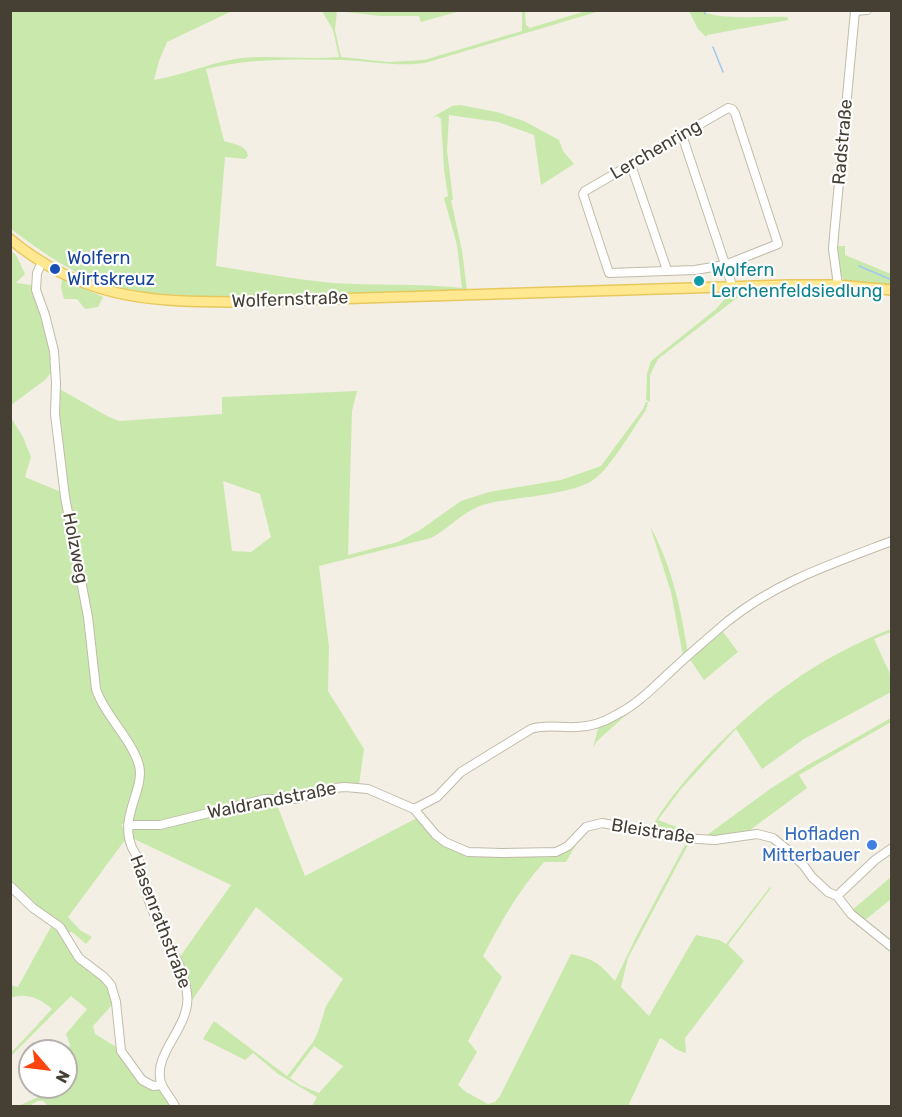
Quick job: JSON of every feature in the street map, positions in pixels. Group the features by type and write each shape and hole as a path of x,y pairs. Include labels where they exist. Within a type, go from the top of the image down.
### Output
{"main road":[{"name":"Wolfernstraße","path":"10,238 42,262 76,280 107,291 168,302 838,285 891,290"}],"street":[{"name":"Radstraße","path":"838,285 833,249 855,11 867,10"},
{"name":"Lerchenring","path":"728,108 732,109 778,240 776,246 725,265 695,270 609,273 583,194 631,165 728,108"},
{"path":"682,135 733,288"},
{"path":"631,165 667,270"},
{"name":"Holzweg","path":"42,262 37,273 36,290 54,351 55,414 63,485 88,617 96,689 100,700 125,738 140,767 128,825"},
{"path":"414,809 437,797 461,772 531,729 540,726 579,727 597,724 614,716 642,698 693,651 748,606 824,566 891,541"},
{"name":"Waldrandstraße","path":"128,825 160,825 265,799 296,799 345,787 368,789 414,809"},
{"name":"Bleistraße","path":"414,809 436,835 445,842 468,852 556,852 568,846 586,827 602,824 682,838 715,840 757,834 773,838 789,850 812,877 828,892 837,896"},
{"name":"Hasenrathstraße","path":"128,825 131,846 138,857 150,906 171,946 185,981 188,996 185,1017 162,1060 160,1076 162,1085"},
{"path":"891,848 837,896 851,914 891,946"},
{"path":"10,886 33,908 60,927 79,958 111,985 116,1002 121,1051 142,1080 153,1086 162,1085 175,1107"}],"green space":[{"path":"11,11 232,11 167,42 154,80 241,58 339,57 333,30 322,11 337,11 335,30 341,57 389,62 424,60 522,31 522,11 525,11 526,25 530,28 586,11 600,11 425,63 291,60 257,61 206,69 224,141 242,147 248,156 245,159 225,157 216,266 332,283 462,288 457,245 444,198 448,196 441,119 437,116 431,118 452,106 460,105 497,112 524,121 559,140 563,151 574,164 541,185 534,135 498,122 449,115 447,150 453,200 451,200 462,251 467,290 262,298 163,294 109,285 70,269 11,229"},
{"path":"337,11 460,11 421,22 419,16 380,16"},
{"path":"689,11 705,11 716,15 736,17 787,17 789,20 706,37 698,29"},
{"path":"836,246 845,246 845,255 891,274 890,285 845,281 840,274"},
{"path":"11,251 16,255 25,274 16,283 31,285 35,295 45,327 53,370 45,380 11,405"},
{"path":"62,279 103,297 98,307 85,309 77,299 64,299 61,288"},
{"path":"844,289 891,294 891,296 830,290 783,291"},
{"path":"730,293 757,294 742,294 658,359 650,375 650,402 646,400 647,374 651,361 716,309"},
{"path":"58,388 119,421 222,414 222,397 357,391 352,411 348,555 398,542 420,530 461,501 489,492 561,480 601,466 648,402 646,410 614,457 600,474 584,485 486,504 471,510 431,538 319,566 329,647 328,691 364,749 359,785 286,797 159,823 133,823 130,820 144,767 101,699 72,522 59,422","holes":["223,481 260,494 271,537 251,552 232,551"]},
{"path":"10,416 23,437 31,457 25,477 61,492 78,571 99,704 133,757 138,774 126,822 121,825 124,828 125,840 68,917 80,930 92,937 86,944 72,932 66,932 64,936 112,992 114,1003 93,1026 95,1034 118,1048 141,1082 171,1092 176,1106 48,1106 43,1101 38,1101 29,1106 18,1106 34,1099 78,1099 78,1039 68,1039 66,1034 87,1009 71,996 28,1039 24,1039 52,1009 32,997 11,998 10,985 18,987 53,923 11,884"},
{"path":"650,526 658,541 675,588 688,654 683,656 671,592"},
{"path":"721,629 738,652 704,680 689,658"},
{"path":"891,629 891,632 874,639 891,676 891,692 804,739 762,769 736,729 681,789 658,820 693,833 689,838 650,830 683,783 747,717 814,667 864,640"},
{"path":"643,700 597,741 593,748 599,725"},
{"path":"891,718 891,722 799,775 807,788 746,833 703,838 806,766"},
{"path":"275,800 305,876 417,818 430,835 444,846 445,844 463,852 551,854 587,829 566,862 544,862 511,907 483,956 502,977 468,1041 477,1052 458,1085 488,1104 495,1102 500,1096 571,954 596,963 615,981 686,843 685,840 690,841 628,958 621,987 649,1016 696,935 719,940 726,944 771,888 728,945 744,961 685,1038 686,1053 677,1050 660,1038 628,1106 312,1106 317,1097 278,1074 253,1053 245,1060 203,1039 214,1021 287,1076 313,1042 326,1006 343,979 256,907 191,1002 179,958 231,885 132,838 132,827","holes":["314,1046 343,1066 319,1093 290,1078"]},
{"path":"891,877 891,899 864,921 851,911"},
{"path":"18,1045 18,1049 11,1056"}],"waterway":[{"path":"704,10 705,14"},
{"path":"713,47 723,72"},
{"path":"859,266 892,280"}],"place":[{"name":"Wolfern Wirtskreuz","path":"55,269"},
{"name":"Wolfern Lerchenfeldsiedlung","path":"699,281"},
{"name":"Hofladen Mitterbauer","path":"872,845"}]}
